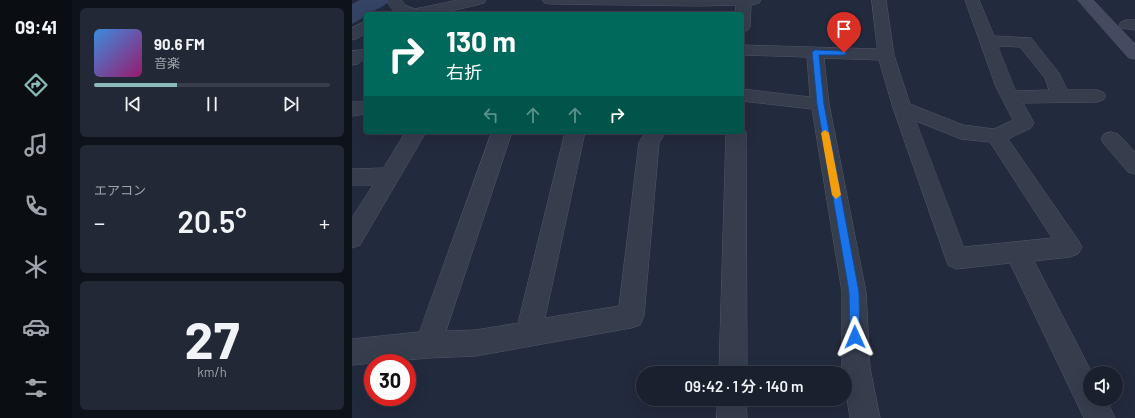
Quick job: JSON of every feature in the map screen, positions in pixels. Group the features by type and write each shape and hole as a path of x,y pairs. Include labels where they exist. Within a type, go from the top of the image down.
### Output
{"main road":[{"path":"1085,0 1135,54"},
{"path":"1103,0 1132,28"}],"street":[{"path":"425,12 479,0"},
{"path":"480,12 489,0"},
{"path":"550,0 700,2 747,0 744,16"},
{"path":"879,0 886,55 902,108 956,258 1070,247 996,136"},
{"path":"902,108 961,132 996,136 1024,124 1010,97 972,0"},
{"path":"352,35 364,27"},
{"path":"987,41 1025,42 1053,77 1060,96"},
{"path":"744,50 886,55"},
{"path":"815,52 820,104 854,292 856,368 865,418"},
{"path":"352,60 355,56 364,55"},
{"path":"744,95 820,104"},
{"path":"1010,97 1097,96"},
{"path":"352,109 364,108"},
{"path":"352,238 415,134"},
{"path":"428,344 501,134"},
{"path":"528,334 575,134"},
{"path":"352,352 428,344 476,343 631,316 650,142 655,134"},
{"path":"733,366 736,134"},
{"path":"1112,138 1135,166"},
{"path":"352,177 389,176"},
{"path":"1017,252 1083,385"},
{"path":"732,406 732,418"},
{"path":"1094,406 1100,418"}],"water":[{"path":"360,0 393,0 372,12 364,12 364,17 352,24 352,4"}],"slow traffic":[{"path":"825,133 836,195"}],"route":[{"path":"844,53 815,52 820,104 854,292 855,337"}]}
